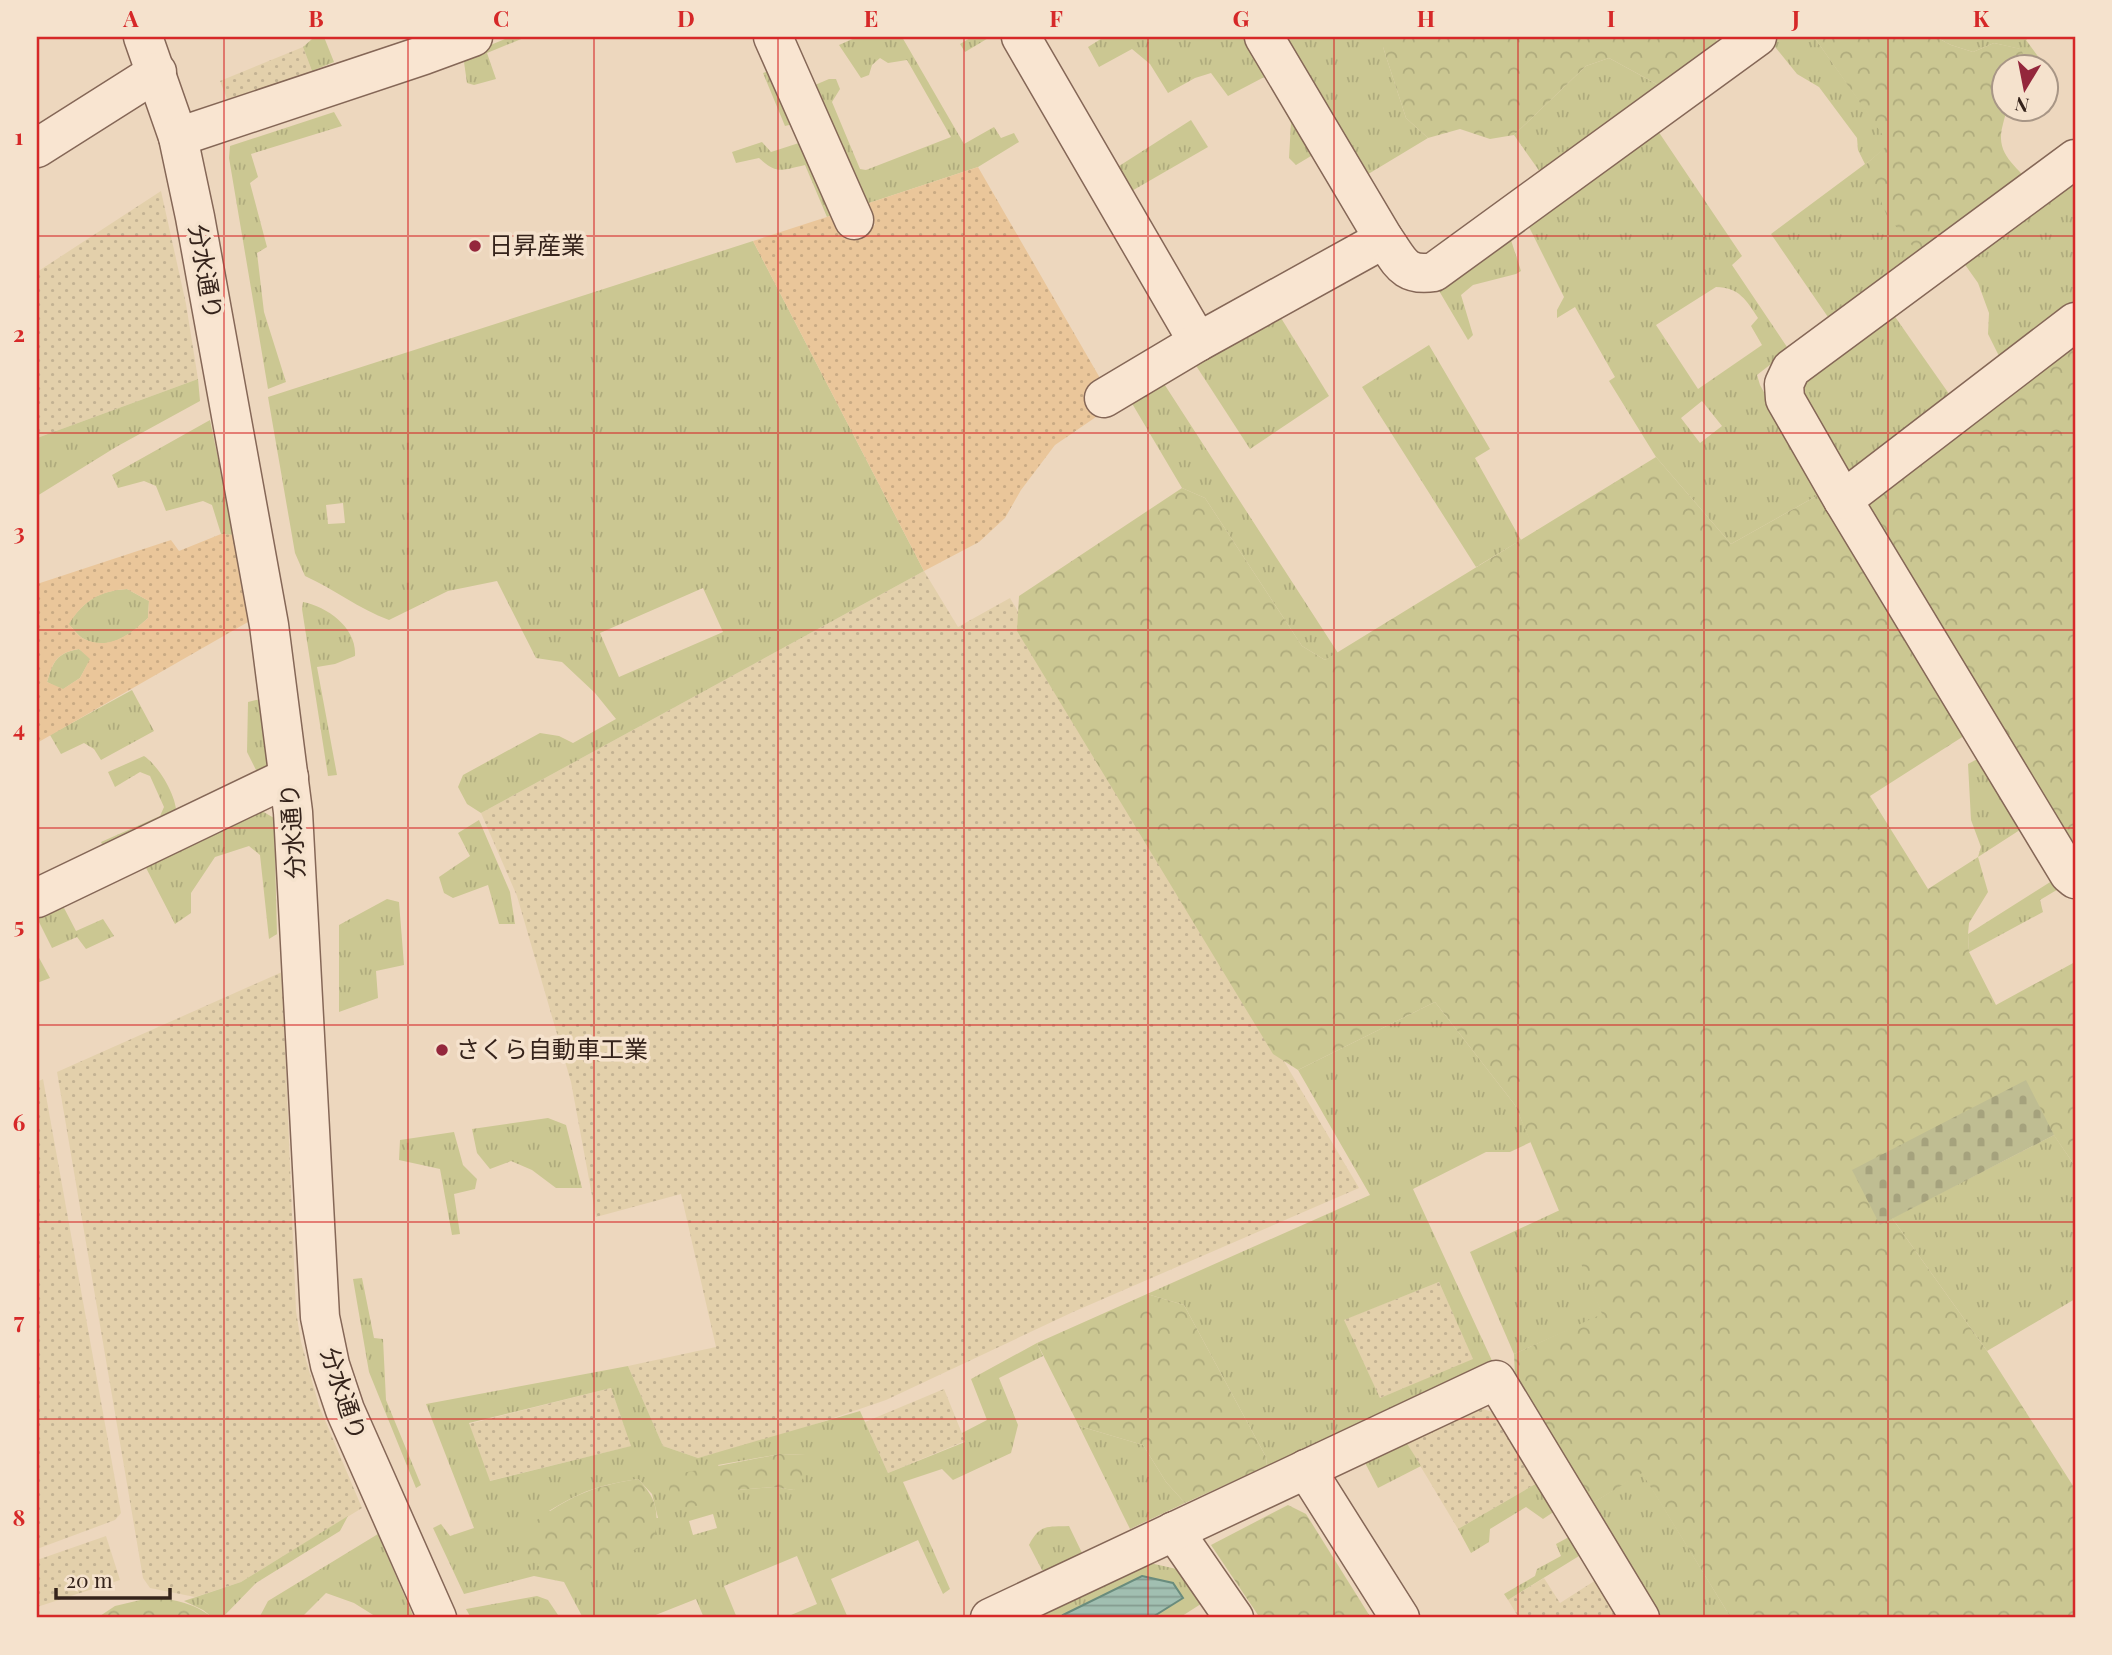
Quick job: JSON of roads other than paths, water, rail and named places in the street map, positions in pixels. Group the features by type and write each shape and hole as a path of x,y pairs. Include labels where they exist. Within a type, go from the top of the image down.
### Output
{"street":[{"name":"分水通り","path":"143,37 178,137 269,625 293,811 320,1317 330,1365 345,1410 438,1618"},
{"path":"178,137 473,37"},
{"path":"773,37 854,220"},
{"path":"1021,37 1198,342"},
{"path":"1264,37 1384,239 1406,269 1418,275 1434,272 1757,37"},
{"path":"37,148 157,72"},
{"path":"2075,159 1791,369 1784,384 1785,399 1843,500 2069,874 2075,879"},
{"path":"1104,398 1198,342 1384,239"},
{"path":"1843,500 2075,322"},
{"path":"37,898 289,777"},
{"path":"990,1618 1496,1380 1640,1618"},
{"path":"1306,1469 1400,1618"},
{"path":"1174,1531 1234,1618"}],"place":[{"name":"日昇産業","path":"475,246"},
{"name":"さくら自動車工業","path":"442,1050"}]}
